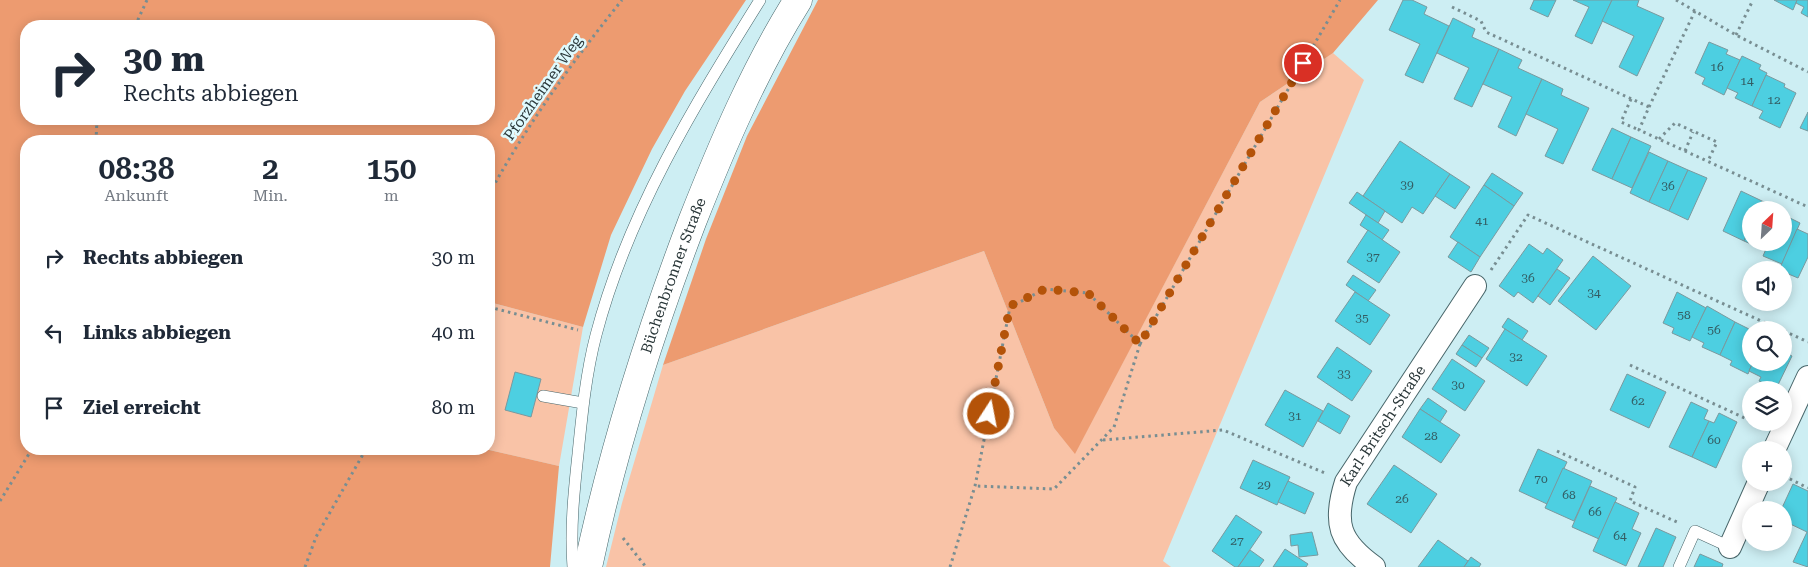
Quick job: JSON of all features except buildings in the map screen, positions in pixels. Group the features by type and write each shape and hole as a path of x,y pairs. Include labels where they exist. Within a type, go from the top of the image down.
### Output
{"main road":[{"name":"Büchenbronner Straße","path":"588,567 622,426 647,343 680,252 714,165 746,94 798,0"}],"street":[{"name":"Karl-Britsch-Straße","path":"1374,567 1356,554 1344,536 1338,518 1346,482 1475,286"},
{"path":"1778,441 1808,377"},
{"path":"1730,547 1756,491"}],"lane":[{"path":"573,567 573,497 583,403 596,335 627,240 671,147 760,0"},
{"path":"543,396 583,403"},
{"path":"1678,567 1695,531 1730,547"}],"path":[{"path":"138,20 147,0"},
{"name":"Pforzheimer Weg","path":"495,184 524,134 578,54 622,0"},
{"path":"975,486 1054,489 1114,427 1140,344 1340,0"},
{"path":"1676,0 1736,36 1808,72"},
{"path":"1736,36 1753,0"},
{"path":"1452,7 1481,21 1486,32 1649,107"},
{"path":"1639,130 1695,11"},
{"path":"1631,99 1621,122 1808,207"},
{"path":"1659,139 1676,123 1717,142 1708,161"},
{"path":"1685,151 1694,132"},
{"path":"1475,286 1483,281 1528,215 1760,321"},
{"path":"950,567 975,486 1010,306 1045,289 1088,293 1140,344"},
{"path":"495,309 596,335"},
{"path":"1792,335 1808,342"},
{"path":"1630,365 1742,417"},
{"path":"1102,440 1223,430 1346,482"},
{"path":"1557,451 1635,487 1630,501 1695,531"},
{"path":"0,501 28,455"},
{"path":"305,567 316,537 363,455"},
{"path":"1792,480 1808,488"}],"shaded area":[{"path":"0,0 746,0 685,91 652,149 611,235 583,327 495,304 495,135 20,135 20,455 495,455 495,451 559,466 550,567 0,567"},
{"path":"818,0 1378,0 1333,53 1260,102 1075,454 1054,428 984,251 663,365 706,239 747,136"},
{"path":"1333,53 1364,80 1163,561 1171,567 606,567 622,503 663,365 984,251 1054,428 1075,453 1260,102"},
{"path":"495,304 583,327 559,466 495,451"}],"route":[{"path":"989,414 1010,306 1045,289 1088,293 1140,344 1256,141 1303,63"}]}
